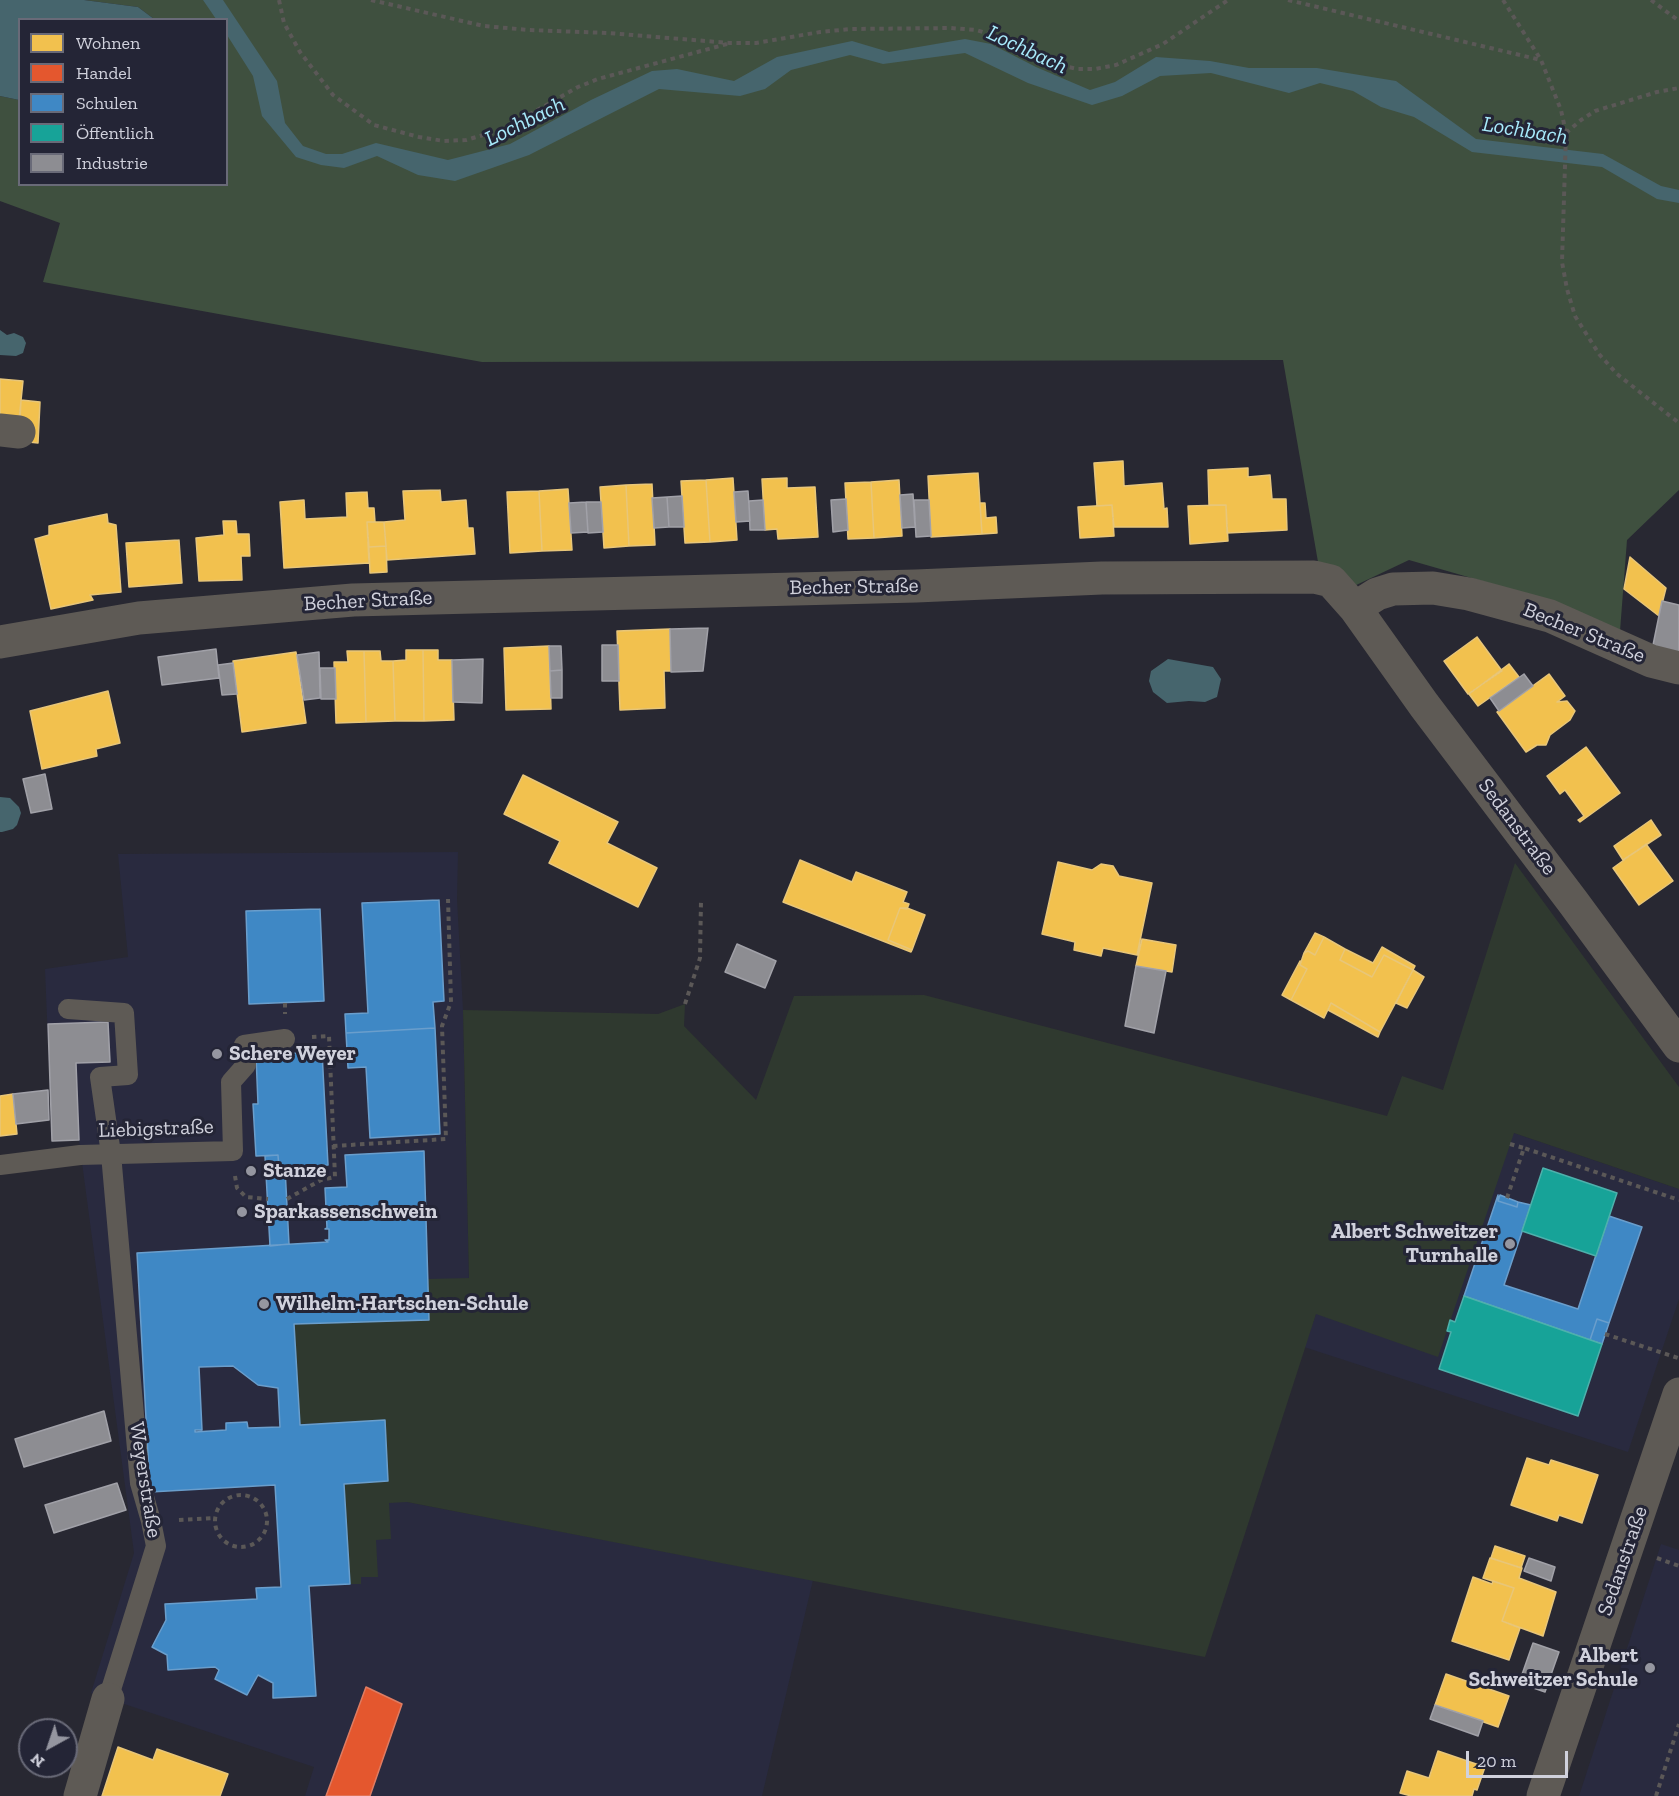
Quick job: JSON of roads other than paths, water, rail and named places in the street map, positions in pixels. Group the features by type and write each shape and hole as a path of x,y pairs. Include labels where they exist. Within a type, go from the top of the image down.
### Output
{"street":[{"name":"Becher Straße","path":"0,642 139,618 353,600 916,586 1102,578 1314,577 1331,581 1355,608 1377,594 1393,589 1433,588 1524,607 1550,616 1651,661 1679,668"},
{"name":"Sedanstraße","path":"1355,608 1424,705 1679,1046"},
{"name":"Sedanstraße","path":"1543,1796 1679,1394"},
{"name":"Weyerstraße","path":"80,1796 108,1699"}],"lane":[{"name":"Weyerstraße","path":"68,1009 124,1013 128,1075 100,1077 111,1154 141,1483 156,1546 108,1699"},
{"name":"Liebigstraße","path":"0,1165 80,1155 233,1151 231,1082 246,1065 244,1045 285,1039"}],"place":[{"name":"Schere Weyer","path":"217,1054"},
{"name":"Stanze","path":"251,1171"},
{"name":"Sparkassenschwein","path":"242,1212"},
{"name":"Albert Schweitzer Turnhalle","path":"1510,1244"},
{"name":"Wilhelm-Hartschen-Schule","path":"264,1304"},
{"name":"Albert Schweitzer Schule","path":"1650,1668"}],"water label":[{"name":"Lochbach","path":"1027,50"},
{"name":"Lochbach","path":"525,122"},
{"name":"Lochbach","path":"1525,131"}]}
